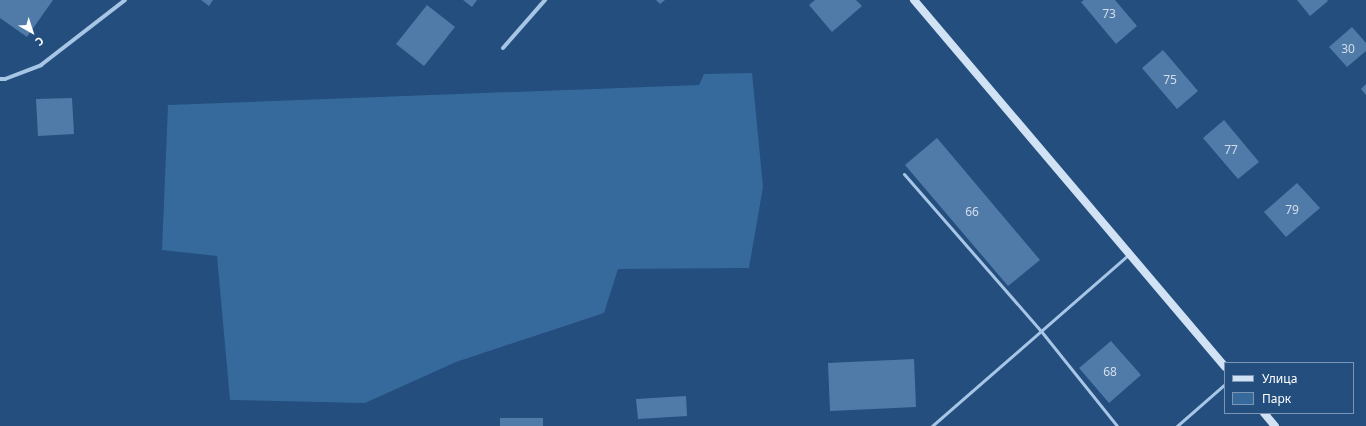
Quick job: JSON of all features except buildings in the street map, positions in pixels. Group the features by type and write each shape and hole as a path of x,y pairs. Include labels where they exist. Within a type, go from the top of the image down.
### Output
{"main road":[{"path":"914,0 1224,366"},
{"path":"1265,414 1275,426"}],"street":[{"path":"0,79 5,79 41,65 125,0"},
{"path":"502,48 545,0"}],"lane":[{"path":"904,174 1041,331 1117,426"},
{"path":"932,426 1129,254"},
{"path":"1177,426 1224,385"}],"green space":[{"path":"752,73 763,187 749,268 618,269 604,313 456,362 365,403 230,400 217,256 162,250 168,105 699,85 704,74"}]}
